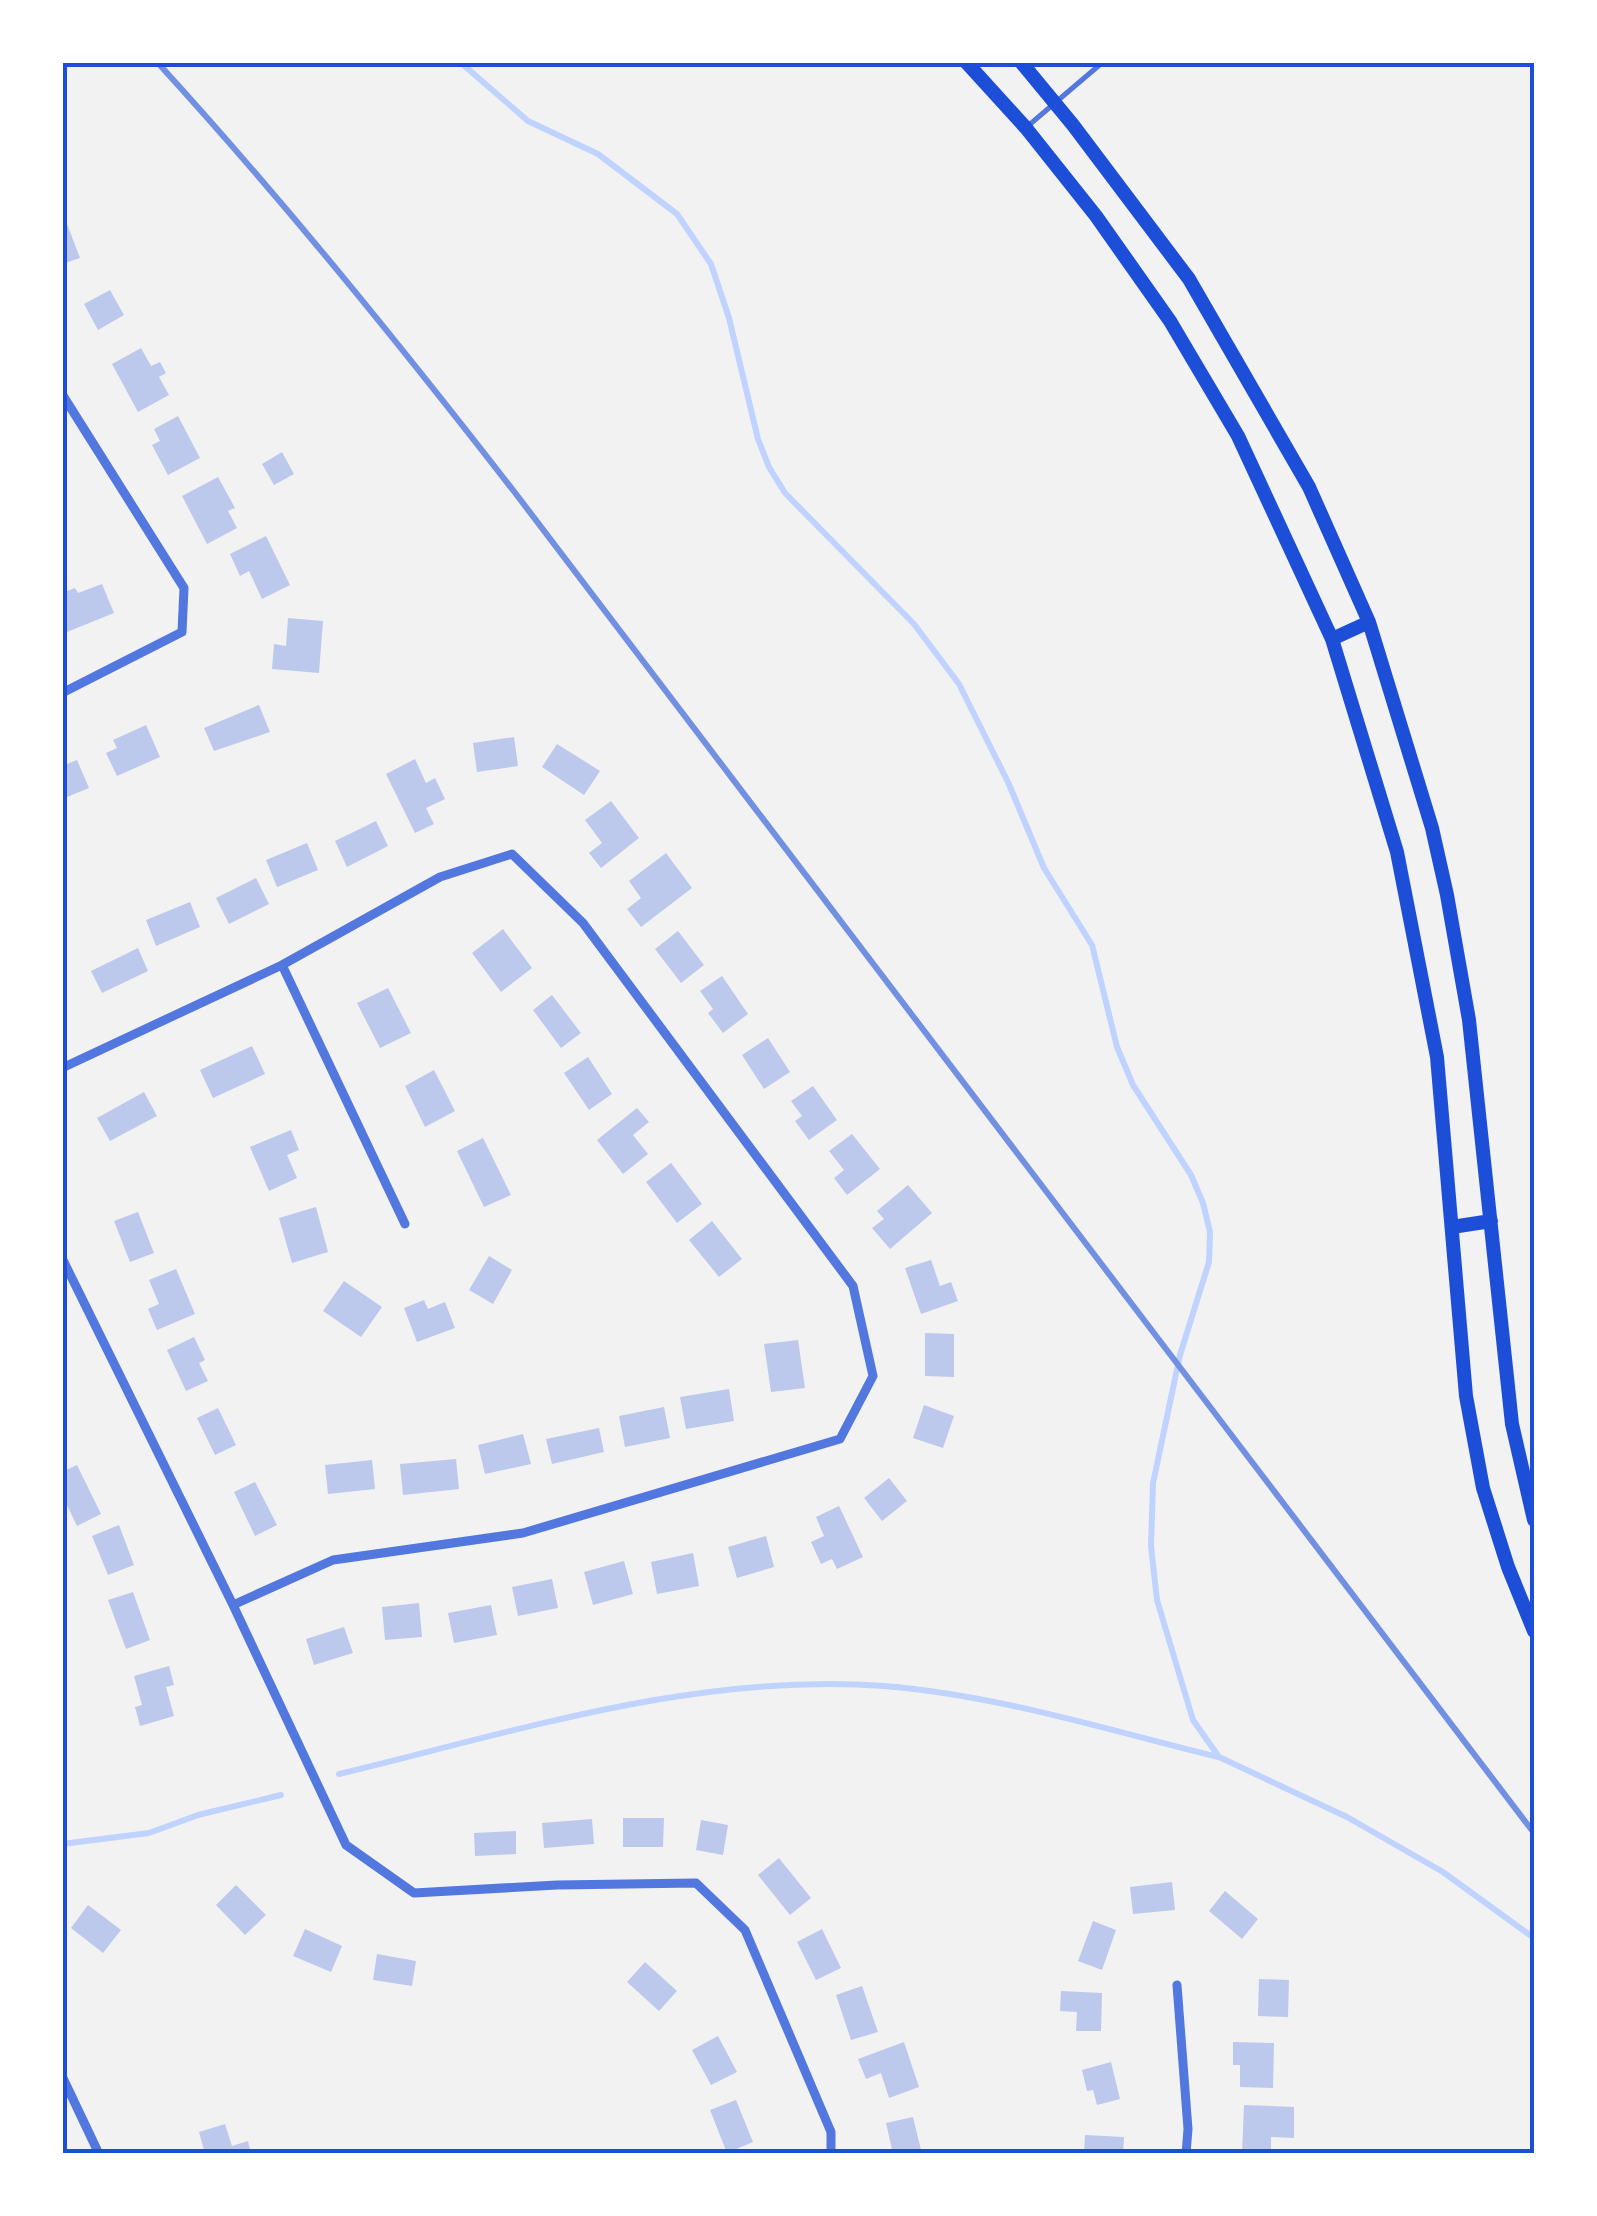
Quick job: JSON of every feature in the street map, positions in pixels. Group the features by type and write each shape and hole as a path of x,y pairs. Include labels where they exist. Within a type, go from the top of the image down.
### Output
{"main road":[{"path":"966,62 1026,128 1096,216 1180,338 1238,436 1332,638 1397,852 1437,1057 1466,1396 1483,1488 1508,1568 1534,1631"},
{"path":"1020,62 1180,265 1226,338 1310,488 1369,622 1432,828 1470,1020 1512,1424 1534,1520"},
{"path":"1332,638 1369,622"},
{"path":"1452,1226 1490,1221"}],"street":[{"path":"62,394 184,588 182,632 62,693"},
{"path":"62,1068 282,965 440,876 512,854 583,923 854,1286 873,1376 840,1439 523,1532 332,1560 233,1605"},
{"path":"282,965 405,1224"},
{"path":"62,1258 346,1845 414,1893 696,1883 745,1930 831,2132 830,2154"},
{"path":"1177,1985 1188,2129 1186,2154"},
{"path":"62,2076 99,2154"}],"lane":[{"path":"1026,128 1103,62"}],"building":[{"path":"67,224 80,258 62,264 62,225"},
{"path":"110,290 124,315 98,330 84,304"},
{"path":"141,348 151,366 160,362 166,373 159,377 169,395 138,412 112,364"},
{"path":"178,416 200,458 168,475 152,445 160,441 154,429"},
{"path":"282,452 294,474 274,485 262,464"},
{"path":"218,477 235,508 228,511 237,528 207,544 182,496"},
{"path":"266,536 290,585 262,599 249,571 240,576 230,554"},
{"path":"102,584 114,613 62,634 62,593 75,588 78,593"},
{"path":"288,618 323,621 319,673 272,669 274,644 286,646"},
{"path":"259,705 270,732 214,751 204,728"},
{"path":"146,725 160,757 117,776 106,753 117,748 113,740"},
{"path":"514,737 518,766 477,772 473,743"},
{"path":"557,744 600,771 584,795 542,767"},
{"path":"415,759 426,783 435,778 445,799 426,808 434,824 415,833 386,774"},
{"path":"77,760 89,788 62,799 62,766"},
{"path":"611,801 639,838 601,868 589,853 602,843 585,820"},
{"path":"376,821 388,846 347,867 335,841"},
{"path":"307,843 318,870 277,887 266,860"},
{"path":"666,853 692,888 641,927 627,909 641,898 629,881"},
{"path":"256,878 269,904 229,924 216,898"},
{"path":"190,902 200,927 156,946 146,920"},
{"path":"503,929 532,968 501,992 472,953"},
{"path":"678,931 704,965 681,983 655,949"},
{"path":"138,948 148,971 102,993 91,971"},
{"path":"722,976 748,1014 723,1033 708,1013 713,1009 700,991"},
{"path":"388,988 411,1033 380,1048 357,1003"},
{"path":"552,995 581,1033 561,1048 533,1010"},
{"path":"768,1038 790,1072 764,1089 742,1055"},
{"path":"252,1046 265,1074 213,1098 200,1070"},
{"path":"588,1057 612,1094 589,1110 564,1073"},
{"path":"434,1070 455,1111 425,1127 405,1086"},
{"path":"813,1086 837,1120 809,1140 795,1121 802,1116 791,1101"},
{"path":"144,1092 157,1116 110,1141 97,1118"},
{"path":"637,1108 649,1122 633,1135 648,1154 623,1174 597,1140"},
{"path":"291,1130 299,1150 287,1155 297,1178 269,1191 250,1147"},
{"path":"852,1134 880,1169 847,1195 834,1178 844,1170 829,1151"},
{"path":"483,1138 511,1195 484,1207 457,1151"},
{"path":"671,1163 702,1204 677,1223 646,1182"},
{"path":"908,1185 932,1213 890,1249 872,1228 884,1219 877,1211"},
{"path":"316,1207 328,1252 292,1263 279,1218"},
{"path":"138,1212 154,1253 130,1262 114,1221"},
{"path":"712,1221 742,1259 719,1277 689,1240"},
{"path":"489,1256 512,1270 493,1304 469,1290"},
{"path":"931,1260 940,1286 951,1282 958,1301 921,1314 905,1268"},
{"path":"176,1269 195,1314 157,1330 148,1309 159,1304 149,1280"},
{"path":"344,1281 382,1307 361,1337 323,1311"},
{"path":"424,1300 428,1309 445,1302 455,1328 417,1342 404,1308"},
{"path":"925,1333 954,1334 954,1377 925,1376"},
{"path":"194,1337 205,1360 199,1363 208,1381 186,1391 167,1350"},
{"path":"798,1340 805,1388 771,1392 764,1344"},
{"path":"729,1389 734,1421 686,1429 680,1397"},
{"path":"924,1405 954,1416 943,1448 913,1438"},
{"path":"664,1407 670,1438 625,1447 619,1416"},
{"path":"218,1408 236,1445 215,1455 197,1418"},
{"path":"599,1428 604,1452 552,1464 546,1439"},
{"path":"523,1434 531,1464 485,1474 478,1445"},
{"path":"456,1459 459,1489 403,1495 400,1464"},
{"path":"372,1460 375,1489 328,1494 325,1465"},
{"path":"77,1465 101,1514 77,1526 62,1495 62,1472"},
{"path":"889,1478 907,1501 882,1521 864,1498"},
{"path":"255,1482 277,1525 255,1536 234,1492"},
{"path":"839,1506 863,1557 837,1569 832,1559 821,1564 811,1542 824,1536 816,1517"},
{"path":"119,1525 134,1565 108,1575 92,1536"},
{"path":"766,1536 774,1567 737,1578 728,1547"},
{"path":"693,1553 699,1586 657,1594 651,1562"},
{"path":"624,1561 633,1594 593,1605 584,1572"},
{"path":"552,1579 558,1608 518,1616 512,1587"},
{"path":"133,1592 150,1640 126,1649 108,1600"},
{"path":"419,1603 422,1637 385,1640 382,1607"},
{"path":"491,1605 497,1635 454,1643 448,1613"},
{"path":"344,1627 353,1653 314,1665 306,1639"},
{"path":"169,1666 174,1685 166,1687 174,1716 140,1726 135,1707 142,1705 134,1676"},
{"path":"623,1818 664,1818 663,1847 623,1847"},
{"path":"592,1819 594,1844 544,1848 542,1823"},
{"path":"701,1820 728,1825 723,1855 696,1850"},
{"path":"516,1831 516,1854 475,1856 474,1833"},
{"path":"779,1858 811,1898 790,1915 758,1875"},
{"path":"1172,1882 1175,1910 1133,1914 1130,1887"},
{"path":"236,1885 266,1915 245,1935 216,1905"},
{"path":"1225,1891 1258,1919 1242,1939 1209,1911"},
{"path":"88,1905 121,1930 103,1953 71,1928"},
{"path":"1093,1921 1116,1930 1102,1970 1078,1961"},
{"path":"305,1929 342,1946 331,1972 293,1956"},
{"path":"822,1929 841,1968 816,1980 797,1942"},
{"path":"377,1954 416,1961 412,1986 373,1980"},
{"path":"645,1962 677,1991 659,2011 627,1982"},
{"path":"1259,1979 1289,1980 1288,2017 1258,2016"},
{"path":"862,1986 878,2032 851,2040 836,1995"},
{"path":"1061,1991 1102,1993 1101,2031 1076,2031 1077,2012 1060,2011"},
{"path":"718,2036 737,2072 711,2085 692,2050"},
{"path":"904,2042 919,2087 889,2098 881,2073 866,2079 858,2059"},
{"path":"1233,2042 1274,2043 1273,2088 1240,2087 1240,2065 1233,2065"},
{"path":"1111,2062 1120,2099 1097,2105 1093,2090 1087,2091 1082,2070"},
{"path":"736,2100 753,2142 727,2153 710,2110"},
{"path":"1244,2105 1294,2107 1294,2138 1271,2137 1271,2154 1242,2154"},
{"path":"913,2117 922,2154 893,2154 886,2123"},
{"path":"225,2124 232,2146 248,2141 251,2154 205,2154 199,2132"},
{"path":"1085,2135 1124,2137 1123,2154 1084,2154"}],"waterway":[{"path":"460,62 528,121 598,154 677,214 711,264 769,467 785,493 914,624 959,684 1008,782 1044,868 1092,945 1117,1047 1133,1085 1191,1175 1210,1232 1209,1262 1180,1355 1153,1483 1151,1546 1157,1600 1193,1720 1219,1757 1347,1817 1443,1872 1534,1938"},
{"path":"339,1774 541,1724 677,1696 815,1684 884,1686 968,1697 1218,1757"},
{"path":"62,1844 149,1833 198,1815 281,1795"}],"railway":[{"path":"157,62 341,275 516,494 1534,1833"}]}
